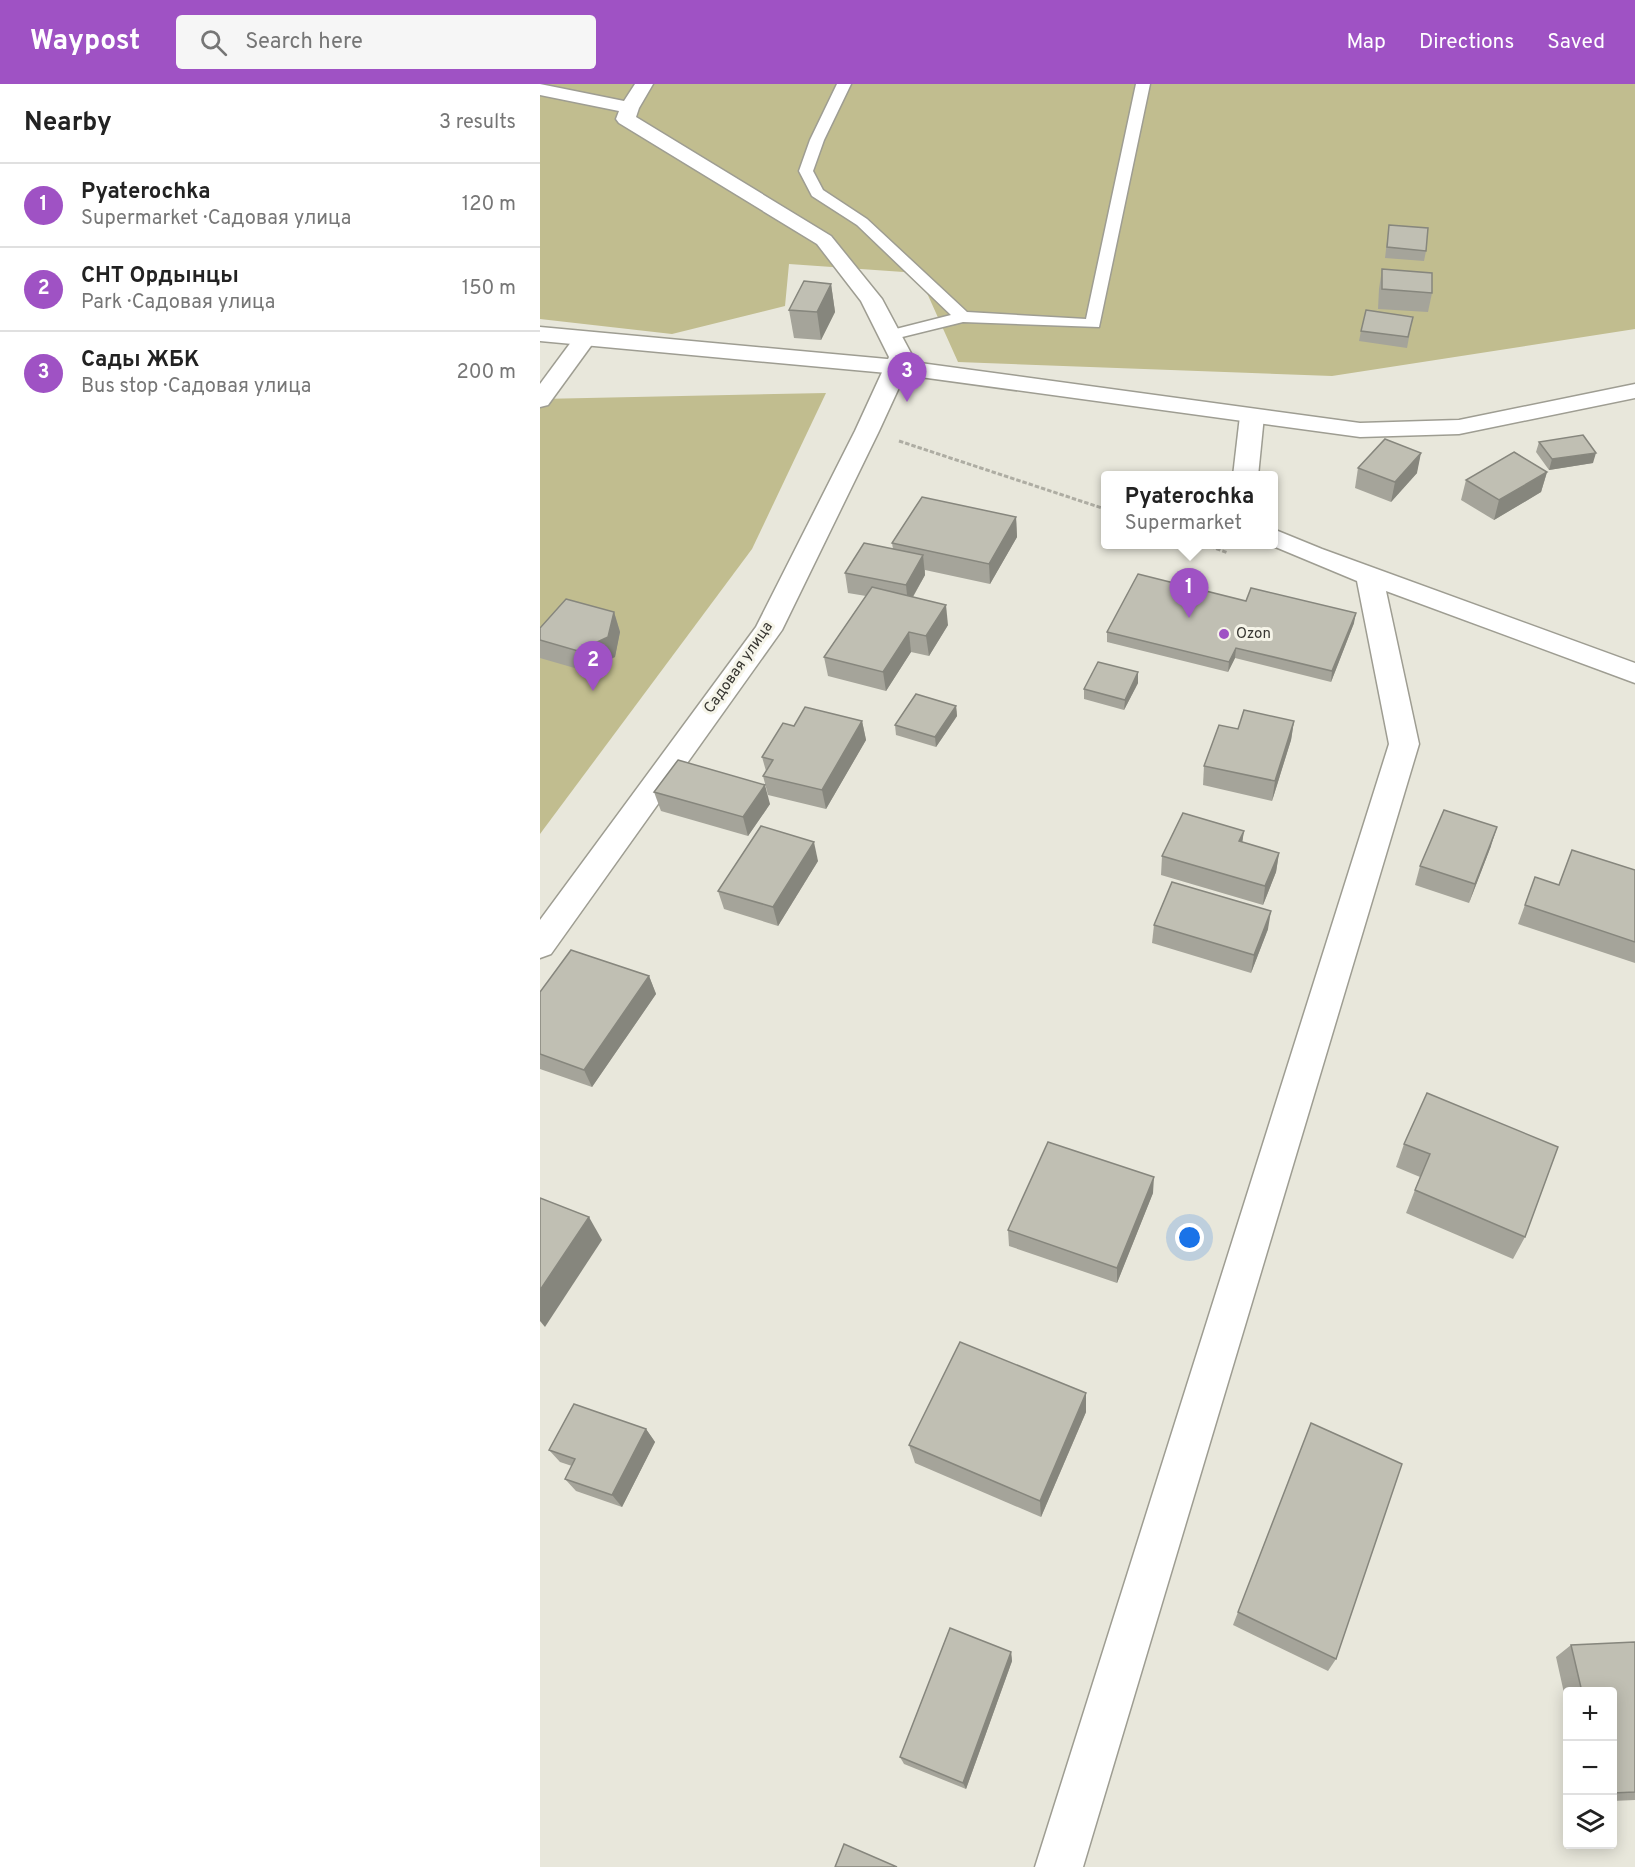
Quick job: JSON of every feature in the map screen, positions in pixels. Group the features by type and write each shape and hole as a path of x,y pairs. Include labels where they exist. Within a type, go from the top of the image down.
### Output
{"street":[{"path":"644,84 629,108 626,119 824,240 871,299 901,357 898,367"},
{"path":"540,89 629,108"},
{"path":"540,334 898,367 1360,430 1459,427 1635,391"},
{"path":"541,398 585,339"},
{"name":"Садовая улица","path":"540,945 768,630 898,367"},
{"path":"1246,471 1252,416"},
{"path":"1278,539 1313,555 1635,673"},
{"path":"1059,1867 1404,744 1369,574"}],"lane":[{"path":"844,84 817,140 806,171 817,192 862,222 963,317"},
{"path":"890,335 963,317 1093,324 1143,84"}],"path":[{"path":"867,431 1101,508"},
{"path":"1216,549 1228,554"}],"shaded area":[{"path":"540,84 1635,84 1635,329 1332,376 958,362 918,273 789,264 785,306 672,334 540,319"},
{"path":"826,393 752,549 540,834 540,399"}],"building":[{"path":"1389,225 1428,228 1426,251 1387,247"},
{"path":"1382,269 1432,273 1432,293 1382,289"},
{"path":"804,281 831,284 817,312 789,310"},
{"path":"1366,310 1413,317 1408,337 1361,331"},
{"path":"1583,435 1596,453 1552,459 1539,442"},
{"path":"1385,439 1421,453 1395,482 1358,468"},
{"path":"1514,452 1547,472 1499,500 1466,480"},
{"path":"922,497 1016,517 989,564 892,543"},
{"path":"864,543 923,555 906,585 845,573"},
{"path":"1138,574 1246,601 1251,588 1356,613 1332,671 1236,648 1229,662 1107,632"},
{"path":"872,587 946,605 926,636 909,632 883,672 824,657"},
{"path":"566,599 614,612 608,637 578,651 540,640 540,628"},
{"path":"1098,662 1138,672 1125,700 1084,689"},
{"path":"916,694 956,706 935,737 895,725"},
{"path":"805,707 862,721 822,790 763,776 773,760 762,757 783,723 794,726"},
{"path":"1244,710 1294,721 1275,781 1204,766 1219,725 1238,729"},
{"path":"678,760 765,785 743,817 654,792"},
{"path":"1444,810 1497,827 1475,884 1420,866"},
{"path":"1183,813 1244,831 1239,841 1279,853 1265,886 1162,856"},
{"path":"761,826 814,842 773,907 718,891"},
{"path":"1572,850 1635,870 1635,942 1525,905 1535,877 1559,885"},
{"path":"1172,882 1271,911 1254,955 1154,925"},
{"path":"571,950 649,976 584,1070 540,1054 540,992"},
{"path":"1427,1093 1558,1147 1525,1237 1415,1190 1430,1154 1404,1144"},
{"path":"1048,1142 1154,1177 1117,1268 1008,1230"},
{"path":"540,1198 589,1217 540,1290"},
{"path":"960,1342 1086,1393 1040,1501 909,1445"},
{"path":"574,1404 646,1429 612,1495 565,1479 575,1459 549,1450"},
{"path":"1311,1423 1402,1464 1336,1659 1238,1612"},
{"path":"950,1628 1011,1652 963,1783 900,1757"},
{"path":"1635,1642 1635,1792 1617,1793 1617,1687 1581,1687 1571,1645"},
{"path":"844,1844 897,1867 835,1867"}],"place":[{"name":"Сады ЖБК","path":"907,402"},
{"name":"Pyaterochka","path":"1189,618"},
{"name":"Ozon","path":"1224,634"},
{"name":"СНТ Ордынцы","path":"593,691"}]}
